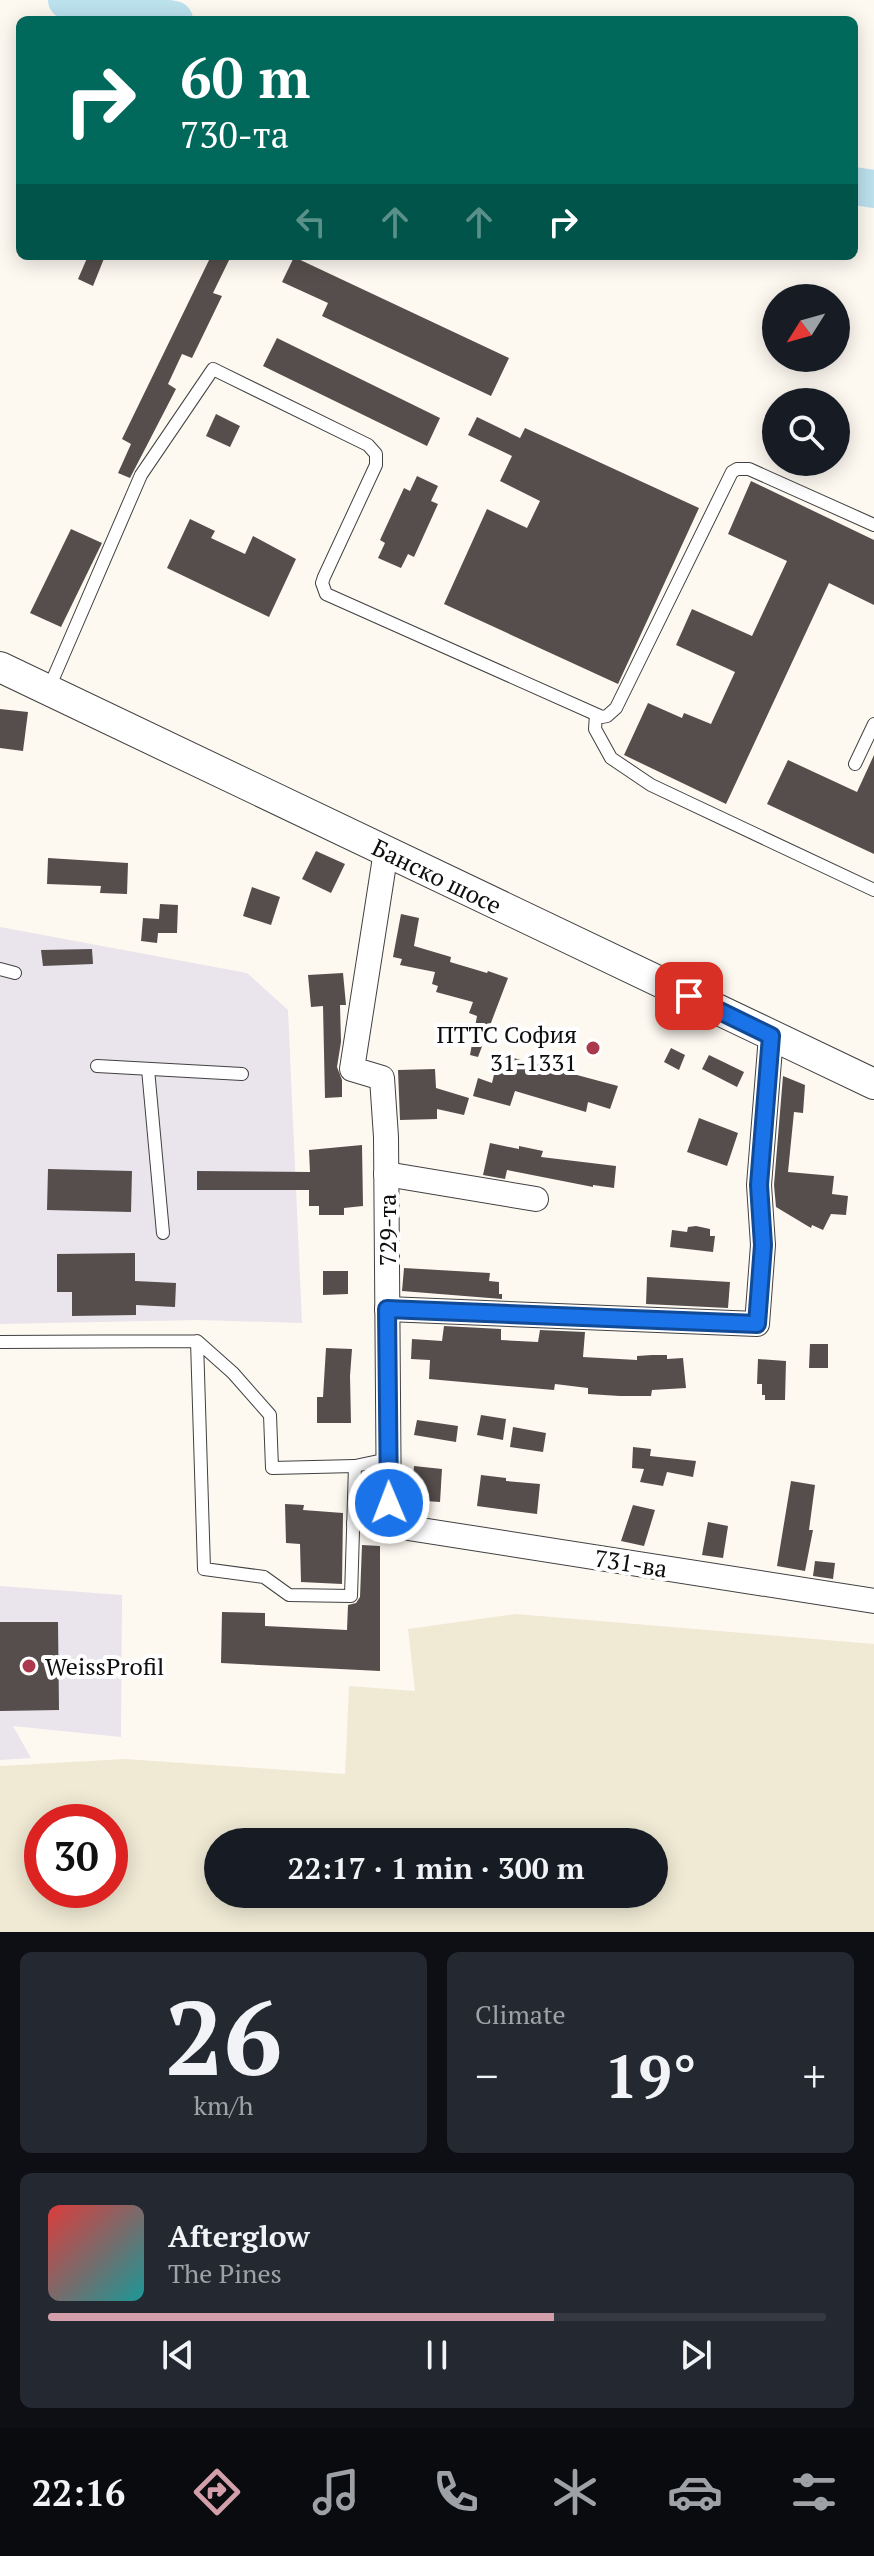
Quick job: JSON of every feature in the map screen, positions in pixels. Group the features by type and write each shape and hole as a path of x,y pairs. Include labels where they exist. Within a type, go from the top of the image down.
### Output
{"street":[{"name":"Банско шосе","path":"0,667 874,1084"},
{"name":"729-та","path":"386,851 352,1069 382,1078 386,1174 389,1525"},
{"path":"387,1309 757,1324 763,1245 759,1185 771,1036"},
{"name":"729-та","path":"386,1174 536,1199"},
{"name":"731-ва","path":"389,1525 874,1601"}],"lane":[{"path":"48,691 141,475 213,369 368,445 376,454 376,465 324,577 322,583 326,594 596,715 607,716 616,708 732,472 749,469 874,525"},
{"path":"596,715 595,729 611,758 651,785 874,890"},
{"path":"855,764 874,724"},
{"path":"0,969 15,973"},
{"path":"97,1066 242,1074"},
{"path":"148,1069 163,1233"},
{"path":"197,1341 204,1569 264,1577 289,1595 351,1596 355,1466"},
{"path":"0,1342 197,1341 233,1373 270,1415 272,1468 355,1466 388,1459"},
{"path":"353,1523 389,1525"}],"shaded area":[{"path":"0,927 247,973 288,1010 302,1323 199,1320 0,1324"},
{"path":"0,1586 122,1595 121,1737 13,1726 31,1758 0,1760"},
{"path":"516,1614 874,1644 874,1932 0,1932 0,1766 125,1759 345,1774 349,1686 415,1691 408,1629"}],"building":[{"path":"86,260 103,260 93,286 78,279"},
{"path":"209,260 229,260 213,293 222,296 192,358 182,354 168,384 176,389 130,478 118,473 131,444 122,439"},
{"path":"293,260 300,260 509,358 491,396 322,316 328,303 282,282"},
{"path":"277,338 440,418 427,446 263,366"},
{"path":"216,414 240,426 230,447 206,436"},
{"path":"477,417 520,438 525,428 699,508 618,684 444,604 487,509 527,528 540,501 500,481 512,456 468,435"},
{"path":"417,476 438,486 431,501 438,504 414,557 408,554 401,568 378,558 385,543 380,540 404,488 410,491"},
{"path":"751,481 874,540 874,605 829,583 726,804 624,755 648,703 682,718 684,713 711,724 735,672 676,645 692,609 752,636 787,561 728,534"},
{"path":"190,519 215,531 211,538 245,554 253,536 296,559 269,617 167,568"},
{"path":"71,529 102,543 61,627 30,613"},
{"path":"0,709 28,712 23,751 0,748"},
{"path":"874,755 874,854 767,804 788,760 857,792"},
{"path":"316,851 345,864 331,893 302,879"},
{"path":"48,858 128,863 127,894 100,893 101,886 47,884"},
{"path":"252,887 280,897 271,925 243,916"},
{"path":"160,904 178,905 177,933 158,933 157,943 141,941 143,918 159,919"},
{"path":"401,914 419,918 414,946 451,957 450,962 508,978 478,1057 470,1055 477,1016 469,1013 473,1002 436,992 438,986 432,984 435,972 400,965 402,959 393,957"},
{"path":"92,949 93,964 43,966 41,950"},
{"path":"343,973 346,1005 340,1005 341,1042 337,1067 342,1080 342,1097 325,1098 323,1006 311,1007 308,975"},
{"path":"671,1048 685,1055 679,1070 664,1062"},
{"path":"499,1054 618,1086 610,1109 588,1102 586,1112 515,1091 510,1106 473,1096 478,1078 492,1083"},
{"path":"709,1055 744,1072 737,1087 702,1069"},
{"path":"435,1069 436,1088 469,1098 464,1115 437,1109 437,1119 400,1120 398,1070"},
{"path":"783,1076 805,1085 803,1113 794,1112 788,1172 834,1176 832,1194 848,1196 846,1215 831,1214 823,1230 812,1225 811,1228 776,1207 774,1185"},
{"path":"699,1118 738,1133 727,1166 687,1152"},
{"path":"490,1143 543,1151 541,1157 616,1166 614,1188 593,1187 507,1170 505,1179 483,1175"},
{"path":"362,1145 363,1206 344,1208 344,1215 319,1215 319,1206 309,1206 309,1190 197,1190 197,1171 310,1172 309,1150"},
{"path":"48,1169 132,1171 131,1212 47,1210"},
{"path":"688,1227 710,1229 710,1236 715,1236 713,1252 670,1247 672,1230 687,1232"},
{"path":"135,1253 135,1281 176,1283 175,1307 136,1305 136,1315 72,1316 72,1292 57,1292 57,1254"},
{"path":"404,1268 490,1273 489,1281 499,1282 502,1299 402,1291"},
{"path":"323,1271 348,1271 348,1294 323,1295"},
{"path":"647,1277 730,1282 728,1308 646,1304"},
{"path":"444,1326 501,1329 501,1340 538,1342 540,1330 585,1332 583,1357 637,1360 637,1356 667,1355 667,1359 683,1358 686,1388 652,1390 651,1396 620,1396 588,1394 588,1388 555,1384 554,1390 429,1379 430,1360 411,1359 412,1339 442,1341"},
{"path":"810,1344 828,1344 828,1368 809,1368"},
{"path":"326,1348 352,1349 351,1423 317,1423 317,1397 323,1397"},
{"path":"758,1359 786,1361 785,1400 765,1400 762,1384 757,1384"},
{"path":"481,1415 506,1419 503,1440 477,1435"},
{"path":"417,1420 458,1426 456,1442 414,1435"},
{"path":"513,1427 546,1433 543,1452 510,1447"},
{"path":"633,1447 651,1449 650,1456 696,1461 693,1477 667,1472 663,1486 640,1482 644,1469 632,1468"},
{"path":"414,1466 442,1469 440,1502 411,1500"},
{"path":"481,1475 540,1484 537,1514 477,1506"},
{"path":"791,1481 815,1485 809,1530 813,1530 805,1571 777,1566"},
{"path":"285,1504 304,1505 303,1510 343,1513 342,1584 301,1582 300,1544 286,1543"},
{"path":"633,1505 655,1510 644,1546 621,1541"},
{"path":"708,1522 728,1526 723,1558 702,1555"},
{"path":"362,1545 380,1546 380,1671 221,1663 222,1612 265,1613 265,1626 347,1630 348,1605 356,1603 360,1597"},
{"path":"815,1561 835,1563 833,1579 813,1576"},
{"name":"WeissProfil","path":"0,1622 58,1622 59,1710 0,1711"}],"waterway":[{"path":"67,0 153,16"},
{"path":"858,187 874,189"}],"place":[{"name":"ПТТС София 31-1331","path":"593,1048"},
{"name":"WeissProfil","path":"29,1666"}],"route":[{"path":"389,1503 387,1309 757,1324 763,1245 759,1185 771,1036 689,996"}]}
